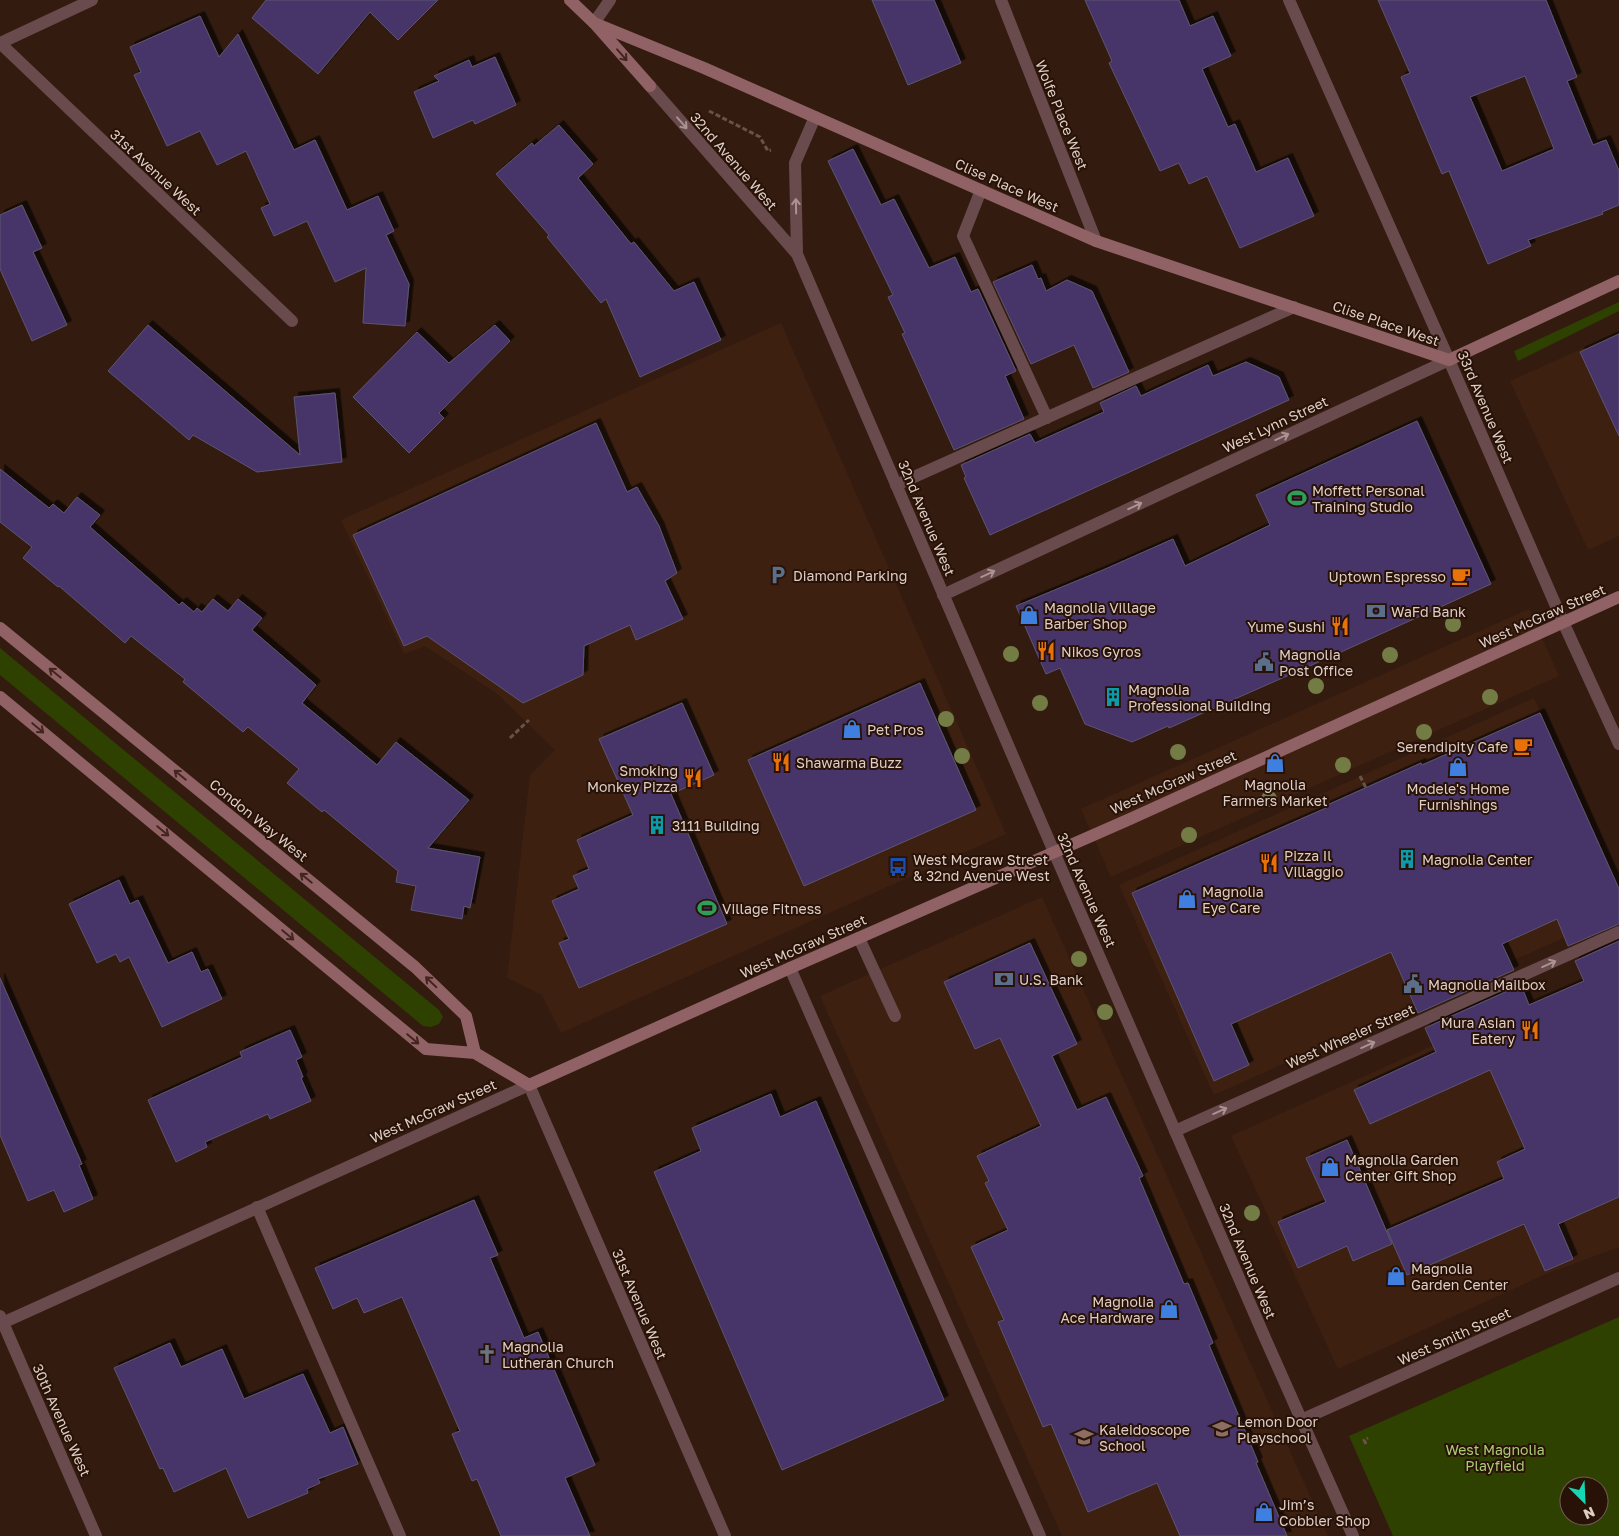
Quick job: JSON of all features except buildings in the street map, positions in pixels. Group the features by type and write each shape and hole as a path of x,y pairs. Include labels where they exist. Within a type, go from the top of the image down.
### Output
{"main road":[{"name":"Clise Place West","path":"570,0 594,23 704,68 1096,241 1449,360"},
{"path":"594,23 650,86"},
{"name":"West Lynn Street","path":"1449,360 1619,281"},
{"name":"West McGraw Street","path":"529,1085 1054,852 1619,597"},
{"name":"Condon Way West","path":"0,628 415,967 466,1016 475,1053"},
{"path":"0,697 426,1049 475,1053 529,1085"}],"street":[{"path":"0,43 92,0"},
{"path":"594,23 610,0"},
{"name":"Wolfe Place West","path":"1001,0 1096,241"},
{"name":"33rd Avenue West","path":"1289,0 1563,622 1619,744"},
{"name":"31st Avenue West","path":"0,43 292,321"},
{"name":"32nd Avenue West","path":"650,86 796,254 1175,1131 1353,1536"},
{"name":"32nd Avenue West","path":"796,254 795,163 815,117"},
{"path":"981,190 962,236 1047,418"},
{"path":"896,485 1294,307"},
{"name":"West Lynn Street","path":"943,595 1449,360"},
{"name":"West Wheeler Street","path":"1175,1131 1619,932"},
{"path":"859,938 895,1016"},
{"path":"790,968 1040,1536"},
{"name":"31st Avenue West","path":"529,1085 725,1536"},
{"name":"West McGraw Street","path":"1,1321 529,1085"},
{"path":"257,1207 400,1536"},
{"name":"West Smith Street","path":"1301,1420 1619,1278"},
{"name":"30th Avenue West","path":"1,1321 96,1536"}],"path":[{"path":"708,110 760,137 768,151 776,148"},
{"path":"510,738 529,720"},
{"path":"1360,776 1366,788"},
{"path":"1366,1444 1364,1440 1368,1438"}],"shaded area":[{"path":"781,323 1006,834 561,1033 542,995 507,978 530,775 555,750 496,693 425,646 404,654 341,520"},
{"path":"1619,332 1619,536 1588,550 1510,381"},
{"name":"Magnolia Farmers Market","path":"1529,609 1559,676 1111,877 1081,809"},
{"path":"1534,698 1619,886 1619,913 1214,1095 1119,885"},
{"path":"1042,897 1328,1536 1062,1536 820,996"},
{"path":"1619,962 1619,1247 1546,1274 1338,1369 1231,1136"}],"green space":[{"path":"1619,302 1619,311 1518,361 1514,351"},
{"path":"0,648 439,1010 443,1017 439,1024 431,1027 423,1026 0,675"},
{"name":"West Magnolia Playfield","path":"1619,1317 1619,1536 1393,1536 1349,1436"}],"place":[{"name":"Moffett Personal Training Studio","path":"1297,498"},
{"name":"Diamond Parking","path":"778,575"},
{"name":"Uptown Espresso","path":"1461,576"},
{"name":"WaFd Bank","path":"1376,611"},
{"name":"Magnolia Village Barber Shop","path":"1029,615"},
{"name":"Yume Sushi","path":"1340,626"},
{"name":"Nikos Gyros","path":"1046,651"},
{"name":"Magnolia Post Office","path":"1264,662"},
{"name":"Magnolia Professional Building","path":"1113,697"},
{"name":"Pet Pros","path":"852,729"},
{"name":"Serendipity Cafe","path":"1523,746"},
{"name":"Shawarma Buzz","path":"781,762"},
{"name":"Magnolia Farmers Market","path":"1275,763"},
{"name":"Modele's Home Furnishings","path":"1458,767"},
{"name":"Smoking Monkey Pizza","path":"693,778"},
{"name":"3111 Building","path":"657,825"},
{"name":"Magnolia Center","path":"1407,859"},
{"name":"Pizza Il Villaggio","path":"1269,863"},
{"name":"West Mcgraw Street & 32nd Avenue West","path":"898,867"},
{"name":"Magnolia Eye Care","path":"1187,899"},
{"name":"Village Fitness","path":"707,908"},
{"name":"U.S. Bank","path":"1004,979"},
{"name":"Magnolia Mailbox","path":"1413,984"},
{"name":"Mura Asian Eatery","path":"1530,1030"},
{"name":"Magnolia Garden Center Gift Shop","path":"1330,1167"},
{"name":"Magnolia Garden Center","path":"1396,1276"},
{"name":"Magnolia Ace Hardware","path":"1169,1309"},
{"name":"Magnolia Lutheran Church","path":"487,1354"},
{"name":"Lemon Door Playschool","path":"1222,1429"},
{"name":"Kaleidoscope School","path":"1084,1437"},
{"name":"Jim’s Cobbler Shop","path":"1264,1512"}]}
